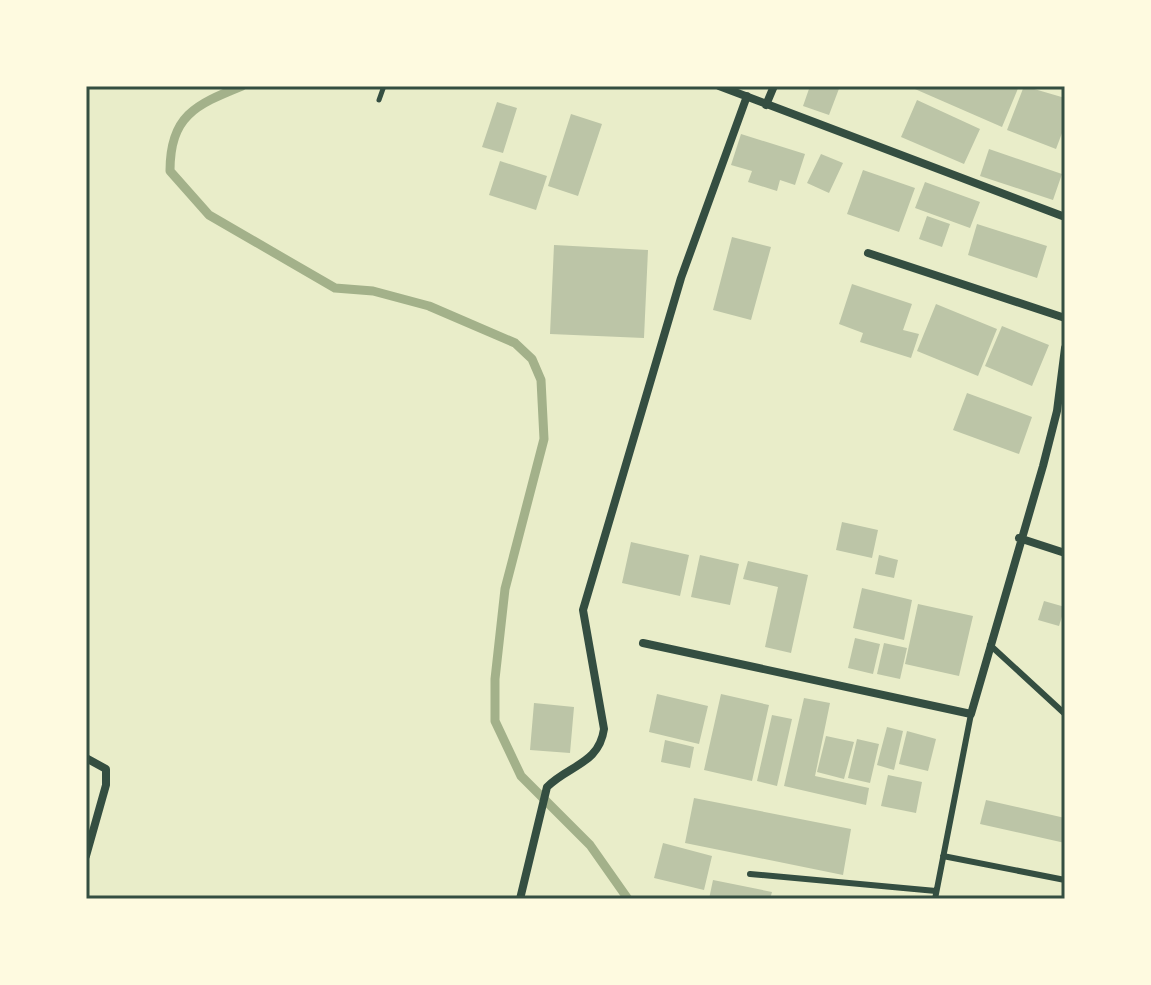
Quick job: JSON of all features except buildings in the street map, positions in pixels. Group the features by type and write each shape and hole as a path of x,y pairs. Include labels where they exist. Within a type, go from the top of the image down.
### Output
{"street":[{"path":"719,86 1065,217"},
{"path":"766,105 774,86"},
{"path":"520,899 547,787 590,760 602,743 604,729 583,610 681,278 747,96"},
{"path":"868,253 1065,318"},
{"path":"643,643 971,714 1057,411 1065,348"},
{"path":"1019,538 1065,553"},
{"path":"86,758 106,769 106,785 86,856"}],"lane":[{"path":"990,645 1065,714"},
{"path":"935,899 971,714"},
{"path":"943,856 1065,880"},
{"path":"750,874 936,891"}],"path":[{"path":"379,100 384,86"}],"waterway":[{"path":"242,86 188,115 180,125 171,152 170,171 209,215 335,288 373,291 429,306 515,343 532,359 541,380 544,439 505,589 495,679 495,721 521,776 590,845 628,899"}]}
